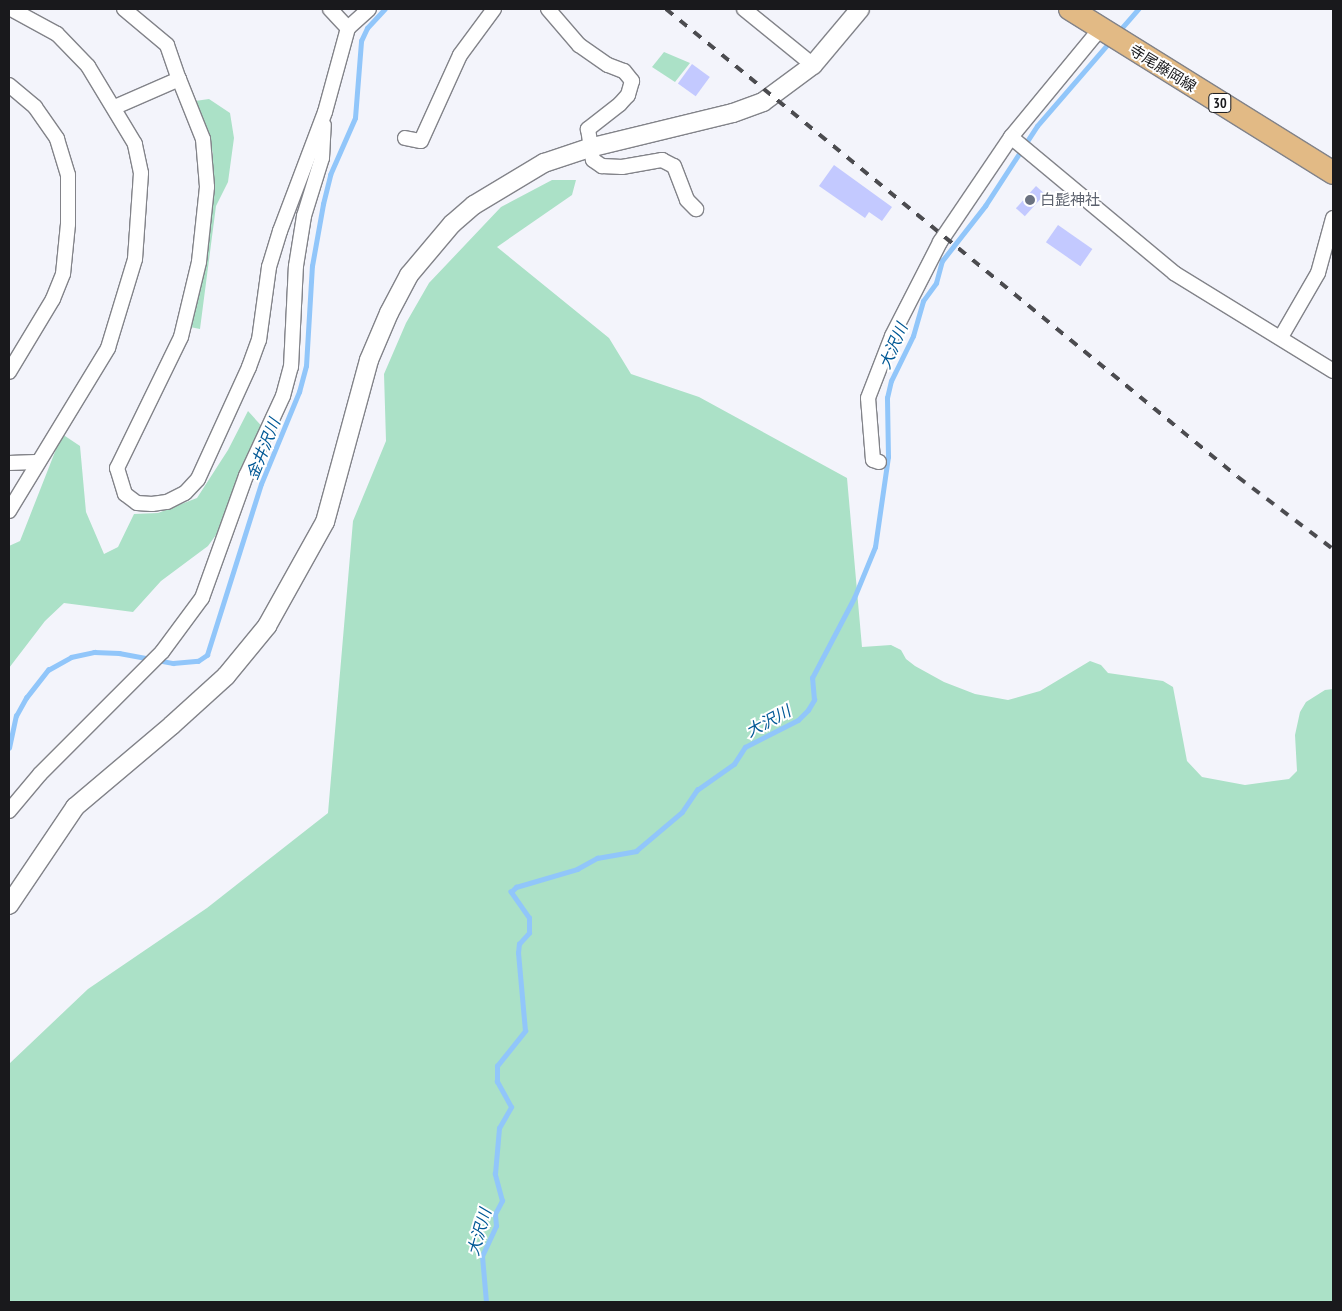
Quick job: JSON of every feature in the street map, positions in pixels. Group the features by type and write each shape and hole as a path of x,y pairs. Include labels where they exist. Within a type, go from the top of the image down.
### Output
{"main road":[{"name":"寺尾藤岡線","path":"1070,9 1333,173"}],"street":[{"path":"9,511 36,462 108,348 135,259 141,173 135,144 115,107 88,66 57,34 11,9"},
{"path":"124,9 167,45 203,139 207,187 198,262 181,337 117,468 125,494 137,503 167,502 185,493 198,479 259,340 269,267 280,231 325,112 348,28 369,9"},
{"path":"330,9 348,28"},
{"path":"404,138 421,141 460,55 494,9"},
{"path":"548,9 579,45 608,65 624,71 632,81 628,95 620,104 588,130 589,148 593,160 602,166 622,167 662,160 674,166 687,200 696,209"},
{"path":"744,9 813,65"},
{"path":"9,905 75,806 219,682 267,626 325,522 369,360 409,275 434,244 474,205 544,163 589,148 733,114 763,102 813,65 860,9"},
{"path":"879,462 873,460 868,398 876,372 940,242 1011,137 1100,29"},
{"path":"115,107 179,79"},
{"path":"9,85 35,107 57,139 68,174 68,224 63,274 52,300 9,372"},
{"path":"9,810 40,774 162,652 202,598 246,476 283,396 291,367 296,266 304,216 322,158 325,112"},
{"path":"1011,137 1174,273 1219,303 1281,337 1333,371"},
{"path":"1281,337 1318,273 1333,218"},
{"path":"9,464 36,462"}],"green space":[{"path":"664,52 690,63 675,82 652,67"},
{"path":"209,99 230,113 234,138 228,182 216,206 200,329 190,327 202,282 210,221 213,153 195,101"},
{"path":"552,180 576,180 572,195 497,247 609,338 631,374 699,397 847,478 862,647 891,645 901,650 906,659 915,666 944,682 975,694 1008,700 1040,691 1090,661 1101,665 1108,673 1163,681 1173,687 1187,761 1202,777 1245,785 1289,779 1297,771 1295,735 1300,712 1306,702 1325,690 1333,689 1333,1302 9,1302 9,1064 88,989 207,908 328,813 353,521 386,441 384,374 406,323 429,283 501,207"},
{"path":"248,411 267,432 239,503 208,546 161,581 133,612 64,603 45,621 9,668 9,546 20,541 62,434 80,446 86,512 104,554 118,547 134,514 158,513 197,498 228,450"}],"building":[{"path":"692,64 710,77 696,96 678,83"},
{"path":"834,165 892,207 882,221 869,212 865,218 819,186"},
{"path":"1036,186 1045,194 1025,216 1016,208"},
{"path":"1058,225 1092,249 1080,266 1046,242"}],"waterway":[{"name":"金井沢川","path":"9,748 16,716 26,698 48,670 71,657 94,652 119,653 173,663 198,661 207,655 261,484 299,392 306,366 312,266 323,204 330,175 355,118 361,41 367,28 385,9"},
{"name":"大沢川","path":"1120,30 1138,9"},
{"name":"大沢川","path":"486,1302 482,1256 496,1226 495,1214 502,1201 495,1174 499,1128 511,1107 497,1082 497,1066 525,1031 518,953 519,944 529,933 529,918 511,892 516,887 577,869 597,858 636,851 682,812 697,790 734,764 745,747 798,720 808,710 814,700 812,678 854,598 875,547 888,457 887,398 891,381 913,336 923,301 936,283 942,261 985,206 1037,126 1106,46"}],"railway":[{"path":"666,9 1238,477 1333,549"}],"place":[{"name":"白髭神社","path":"1030,200"}]}
